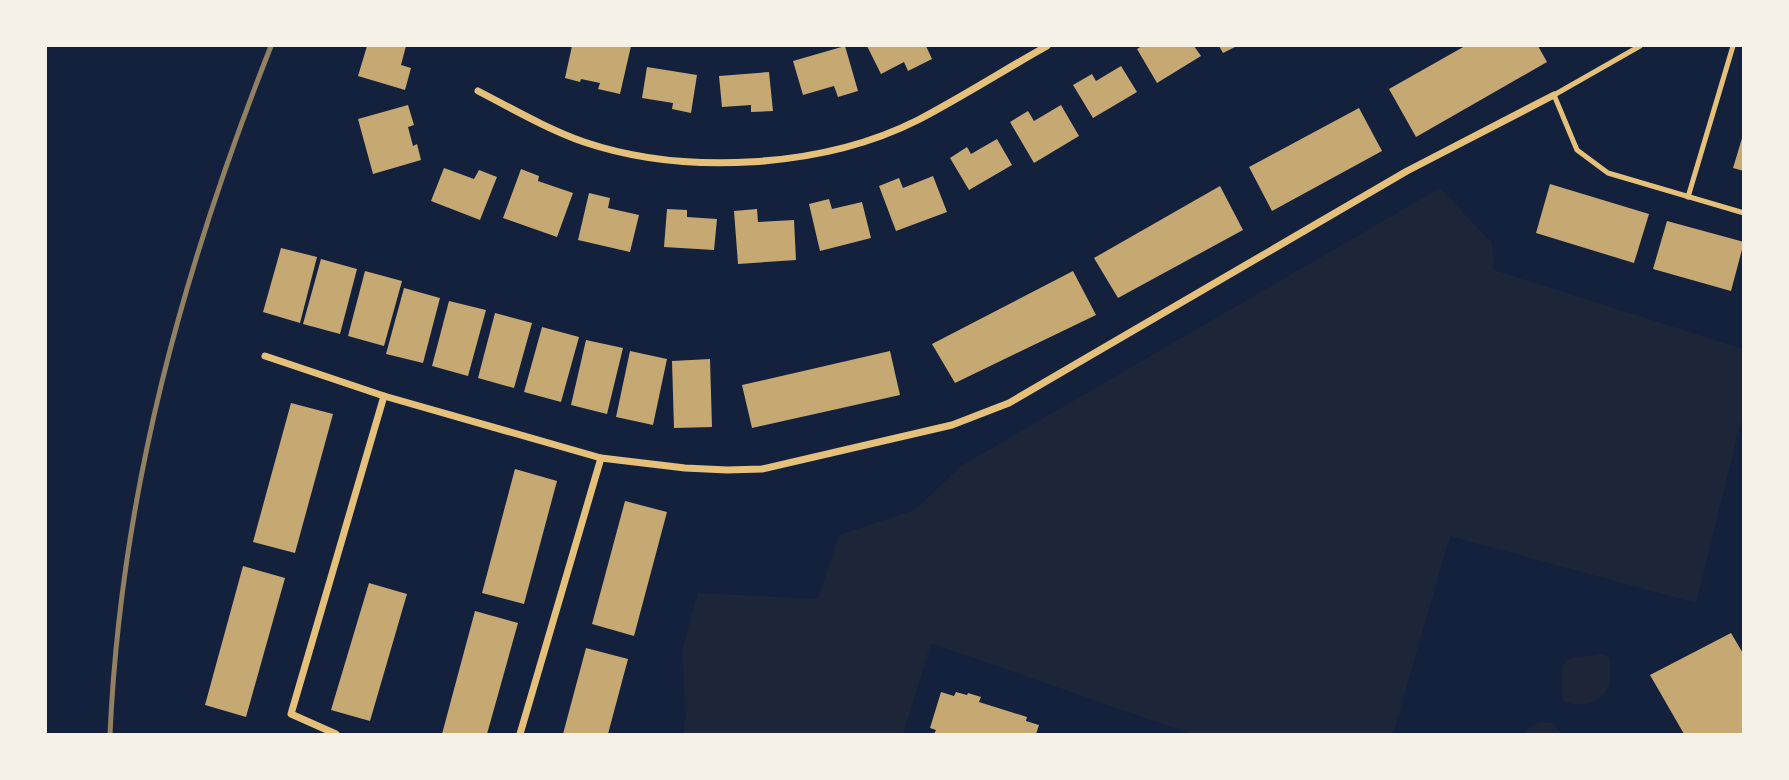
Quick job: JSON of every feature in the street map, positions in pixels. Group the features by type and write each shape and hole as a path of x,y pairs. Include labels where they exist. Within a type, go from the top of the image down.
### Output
{"street":[{"path":"478,91 549,128 613,150 683,162 762,162 804,156 851,144 916,121 1047,46"},
{"path":"265,356 384,396 601,458 685,468 762,469 953,425 1009,402 1407,171 1554,95"},
{"path":"336,734 291,714 384,396"},
{"path":"520,734 601,458"}],"lane":[{"path":"1640,46 1554,95 1577,150 1608,173 1744,213"},
{"path":"1688,197 1733,46"}],"shaded area":[{"path":"1440,188 1492,243 1494,270 1743,349 1743,414 1696,603 1450,536 1393,734 1191,734 931,643 903,734 683,734 686,715 682,650 698,593 818,599 839,535 915,510 961,466"},
{"path":"1600,654 1608,656 1610,664 1610,679 1605,693 1593,702 1584,704 1563,700 1562,677 1565,663 1574,657"},
{"path":"1540,722 1552,723 1562,734 1523,734"}],"building":[{"path":"367,46 406,46 401,65 411,68 405,90 358,76"},
{"path":"572,46 631,46 620,94 598,89 600,83 565,78"},
{"path":"845,46 858,91 838,97 834,86 803,95 793,61"},
{"path":"867,46 926,46 932,59 908,71 904,62 881,74"},
{"path":"1142,46 1194,46 1201,56 1157,83 1137,49"},
{"path":"1219,46 1237,46 1223,53"},
{"path":"1465,46 1538,46 1547,62 1416,137 1389,89"},
{"path":"1121,66 1137,92 1093,118 1073,85 1092,74 1096,81"},
{"path":"647,67 697,75 691,113 672,109 673,103 642,98"},
{"path":"769,72 773,111 751,112 751,105 722,107 719,76"},
{"path":"408,105 414,125 408,127 413,146 417,144 421,160 373,174 358,119"},
{"path":"1061,105 1079,136 1034,163 1010,122 1028,111 1034,121"},
{"path":"1359,108 1382,151 1272,211 1249,167"},
{"path":"1744,135 1744,171 1733,168"},
{"path":"997,139 1012,165 969,190 950,158 967,147 971,154"},
{"path":"444,168 474,179 479,170 497,177 480,220 431,201"},
{"path":"521,169 539,176 538,181 573,193 557,237 503,218"},
{"path":"933,176 947,212 896,231 879,186 899,178 903,188"},
{"path":"1550,184 1649,214 1634,263 1536,233"},
{"path":"1220,186 1243,230 1118,298 1094,258"},
{"path":"589,193 610,198 608,208 639,215 630,252 578,240"},
{"path":"829,199 832,209 862,202 871,238 820,251 809,204"},
{"path":"667,209 687,210 687,217 717,219 714,250 664,247"},
{"path":"757,209 758,222 794,220 796,260 738,264 734,211"},
{"path":"1667,221 1744,242 1731,291 1653,269"},
{"path":"281,248 317,257 300,323 263,312"},
{"path":"321,259 357,269 340,334 303,324"},
{"path":"365,271 402,281 384,346 348,336"},
{"path":"1073,271 1096,315 955,383 932,344"},
{"path":"404,288 440,298 423,363 386,354"},
{"path":"449,301 486,310 468,376 432,366"},
{"path":"495,313 532,323 514,388 478,378"},
{"path":"542,327 579,337 561,402 524,392"},
{"path":"586,340 623,348 607,414 571,405"},
{"path":"630,351 667,359 653,425 616,417"},
{"path":"890,351 900,395 752,428 742,385"},
{"path":"710,359 712,427 674,428 672,361"},
{"path":"291,403 333,414 295,553 253,542"},
{"path":"515,469 557,481 524,604 482,593"},
{"path":"625,501 667,512 634,636 592,624"},
{"path":"243,566 285,578 246,717 205,705"},
{"path":"369,583 407,594 370,721 331,710"},
{"path":"475,611 518,623 487,734 442,734"},
{"path":"1731,633 1744,655 1744,734 1684,734 1650,675"},
{"path":"586,648 628,659 608,734 563,734"},
{"path":"941,692 954,696 956,692 968,693 981,697 979,702 1027,717 1026,721 1039,725 1036,734 934,734 936,730 930,728"}],"railway":[{"path":"110,734 116,644 127,556 162,383 210,214 271,46"}]}
